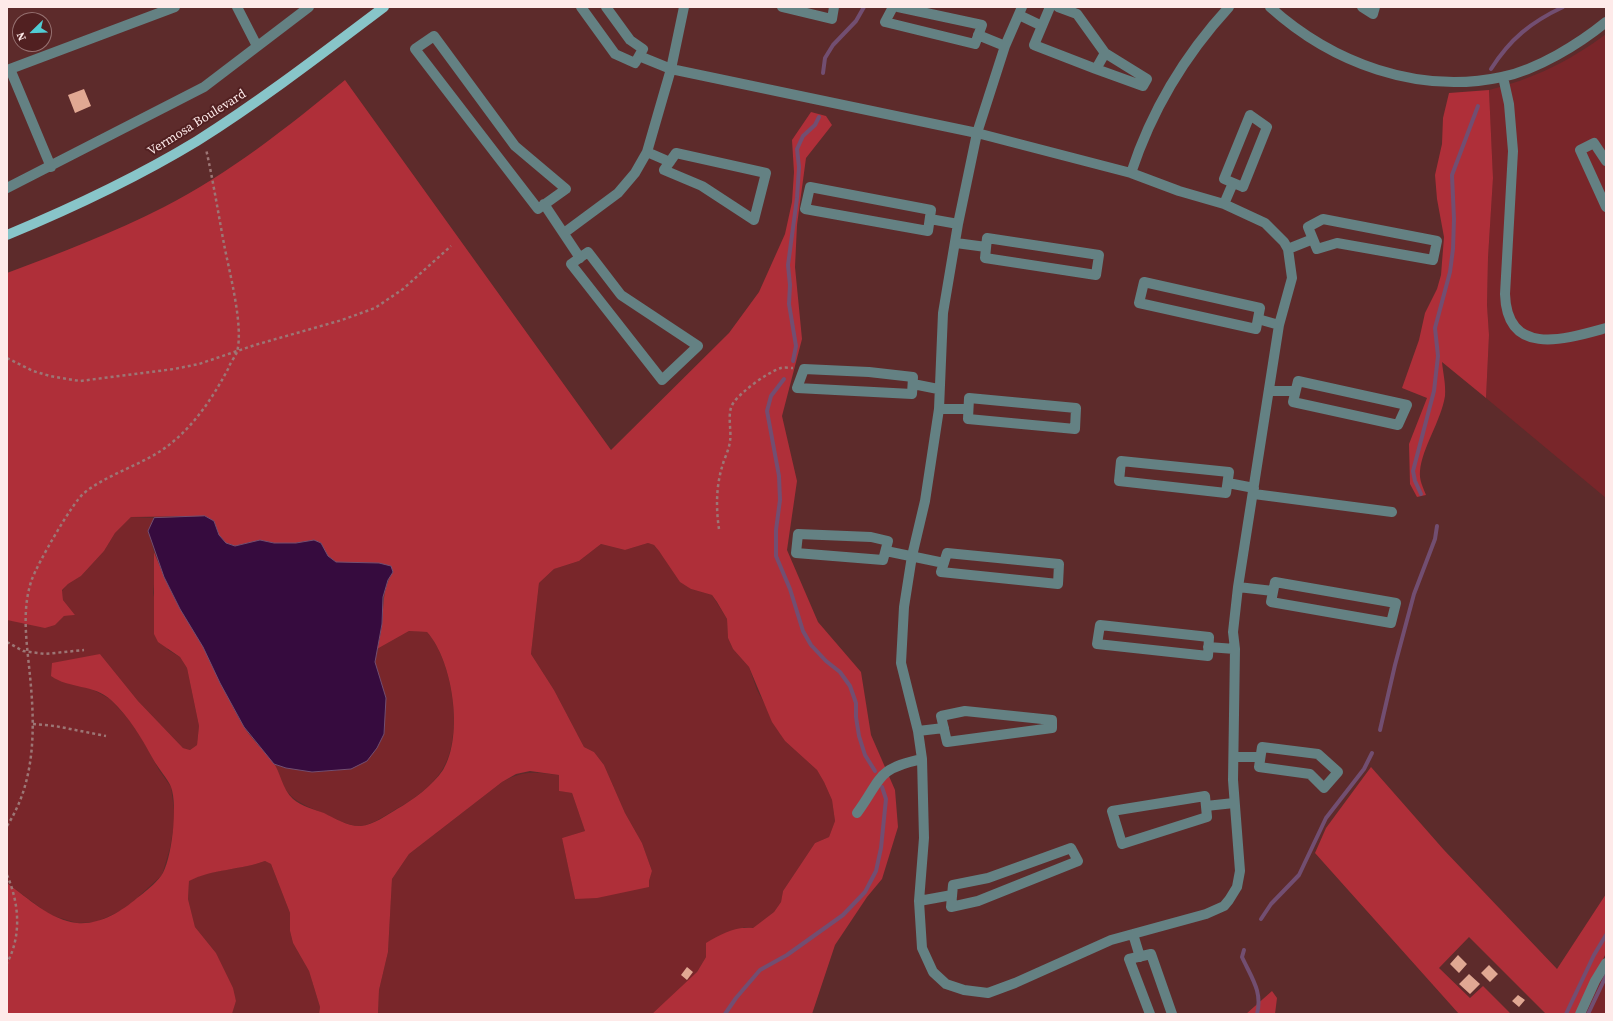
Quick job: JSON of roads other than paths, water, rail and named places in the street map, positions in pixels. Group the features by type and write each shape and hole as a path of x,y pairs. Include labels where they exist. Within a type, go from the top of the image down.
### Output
{"main road":[{"name":"Vermosa Boulevard","path":"7,235 88,200 160,162 203,136 262,97 384,7"}],"street":[{"path":"51,167 9,69 175,7"},
{"path":"237,7 257,46"},
{"path":"7,188 51,167 204,86 309,7"},
{"path":"581,7 615,54 635,63 643,49 630,40 606,7"},
{"path":"564,233 618,193 635,173 647,152 671,69 684,7"},
{"path":"782,7 832,19 834,7"},
{"path":"892,7 885,22 975,44 982,25 898,7"},
{"path":"1050,7 1034,45 1143,86 1147,79 1105,53 1077,14 1058,7"},
{"path":"1131,173 1142,139 1164,94 1194,47 1230,7"},
{"path":"1270,7 1302,33 1321,46 1342,56 1386,72 1409,78 1448,81 1480,80 1503,77 1552,57 1576,44 1606,22"},
{"path":"1362,7 1373,14 1375,7"},
{"path":"639,56 671,69 977,133 1131,173 1179,191 1224,204 1265,223 1288,249 1292,278 1279,325 1270,391 1238,587 1233,632 1235,649 1234,804 1240,871 1237,887 1224,906 1206,914 1111,940 1015,983 988,992 964,990 946,984 933,972 922,948 919,901 924,838 922,759 918,731 901,662 904,607 912,556 925,500 939,409 938,389 943,313 958,224 977,133 1005,46 1020,11 1042,26"},
{"path":"978,35 1005,46"},
{"path":"434,36 515,146 566,189 544,204 538,209 415,49 434,36"},
{"path":"1096,69 1105,53"},
{"path":"1503,77 1509,104 1513,151 1505,294 1507,312 1516,327 1538,340 1563,339 1606,328"},
{"path":"1250,115 1267,127 1243,187 1233,183 1224,179 1250,115"},
{"path":"1606,160 1594,143 1580,150 1606,207"},
{"path":"647,152 670,162"},
{"path":"676,153 766,173 754,220 702,186 664,170 670,162 676,153"},
{"path":"1224,204 1233,183"},
{"path":"810,187 931,210 930,219 928,231 805,209 810,187"},
{"path":"544,204 580,258"},
{"path":"930,219 958,224"},
{"path":"1323,219 1437,241 1433,260 1337,242 1317,249 1313,239 1308,227 1323,219"},
{"path":"987,238 1099,255 1096,274 985,258 986,247 987,238"},
{"path":"1288,249 1313,239"},
{"path":"956,243 986,247"},
{"path":"588,252 622,295 698,346 662,380 571,264 580,258 588,252"},
{"path":"1144,282 1260,308 1258,319 1256,329 1139,303 1144,282"},
{"path":"1258,319 1279,325"},
{"path":"804,369 869,372 913,377 913,384 912,394 797,388 804,369"},
{"path":"1298,382 1407,405 1398,425 1293,402 1295,391 1298,382"},
{"path":"913,384 938,389"},
{"path":"1270,391 1295,391"},
{"path":"969,398 1076,408 1075,429 968,419 968,409 969,398"},
{"path":"939,409 968,409"},
{"path":"1121,461 1229,472 1228,483 1226,493 1118,481 1121,461"},
{"path":"1228,483 1254,491 1392,512"},
{"path":"798,534 871,537 888,541 886,551 883,560 796,553 798,534"},
{"path":"886,551 944,563"},
{"path":"947,553 1059,564 1058,584 941,572 944,563 947,553"},
{"path":"1275,582 1396,604 1391,623 1271,602 1273,591 1275,582"},
{"path":"1238,587 1273,591"},
{"path":"1100,625 1209,637 1208,647 1208,656 1097,644 1100,625"},
{"path":"1208,647 1235,649"},
{"path":"965,711 1052,720 1052,728 947,742 944,728 941,716 965,711"},
{"path":"918,731 944,728"},
{"path":"1262,747 1318,754 1338,772 1324,788 1310,774 1259,767 1260,757 1262,747"},
{"path":"1234,757 1260,757"},
{"path":"857,813 881,776 891,768 922,759"},
{"path":"1205,796 1206,806 1207,817 1122,844 1112,811 1205,796"},
{"path":"1206,806 1234,804"},
{"path":"1071,848 1078,861 978,901 951,906 952,895 953,885 988,878 1071,848"},
{"path":"919,901 952,895"},
{"path":"1133,934 1140,957"},
{"path":"1150,1014 1129,959 1151,954 1172,1014"},
{"path":"1580,1014 1595,981 1606,963"}],"waterway":[{"path":"823,73 825,58 833,45 856,21 864,7"},
{"path":"1491,69 1498,58 1522,32 1531,25 1563,7"},
{"path":"1421,494 1415,481 1413,471 1434,391 1438,356 1435,328 1450,272 1453,249 1454,219 1452,175 1478,106"},
{"path":"793,361 796,346 789,304 790,285 788,265 797,198 799,167 797,149 803,136 815,125 819,117"},
{"path":"784,379 771,396 767,411 779,476 780,500 776,530 776,556 790,589 803,631 811,645 826,661 840,672 850,686 856,703 856,717 859,736 865,755 875,771"},
{"path":"1380,730 1395,665 1414,594 1435,539 1437,526"},
{"path":"1261,919 1271,904 1299,875 1326,818 1364,769 1372,753"},
{"path":"725,1014 736,998 760,970 787,955 843,915 865,892 876,871 881,848 886,799 882,787"},
{"path":"1566,1014 1594,955 1606,935"},
{"path":"1244,950 1242,957 1257,992 1257,1014"},
{"path":"1588,1014 1606,976"}]}
